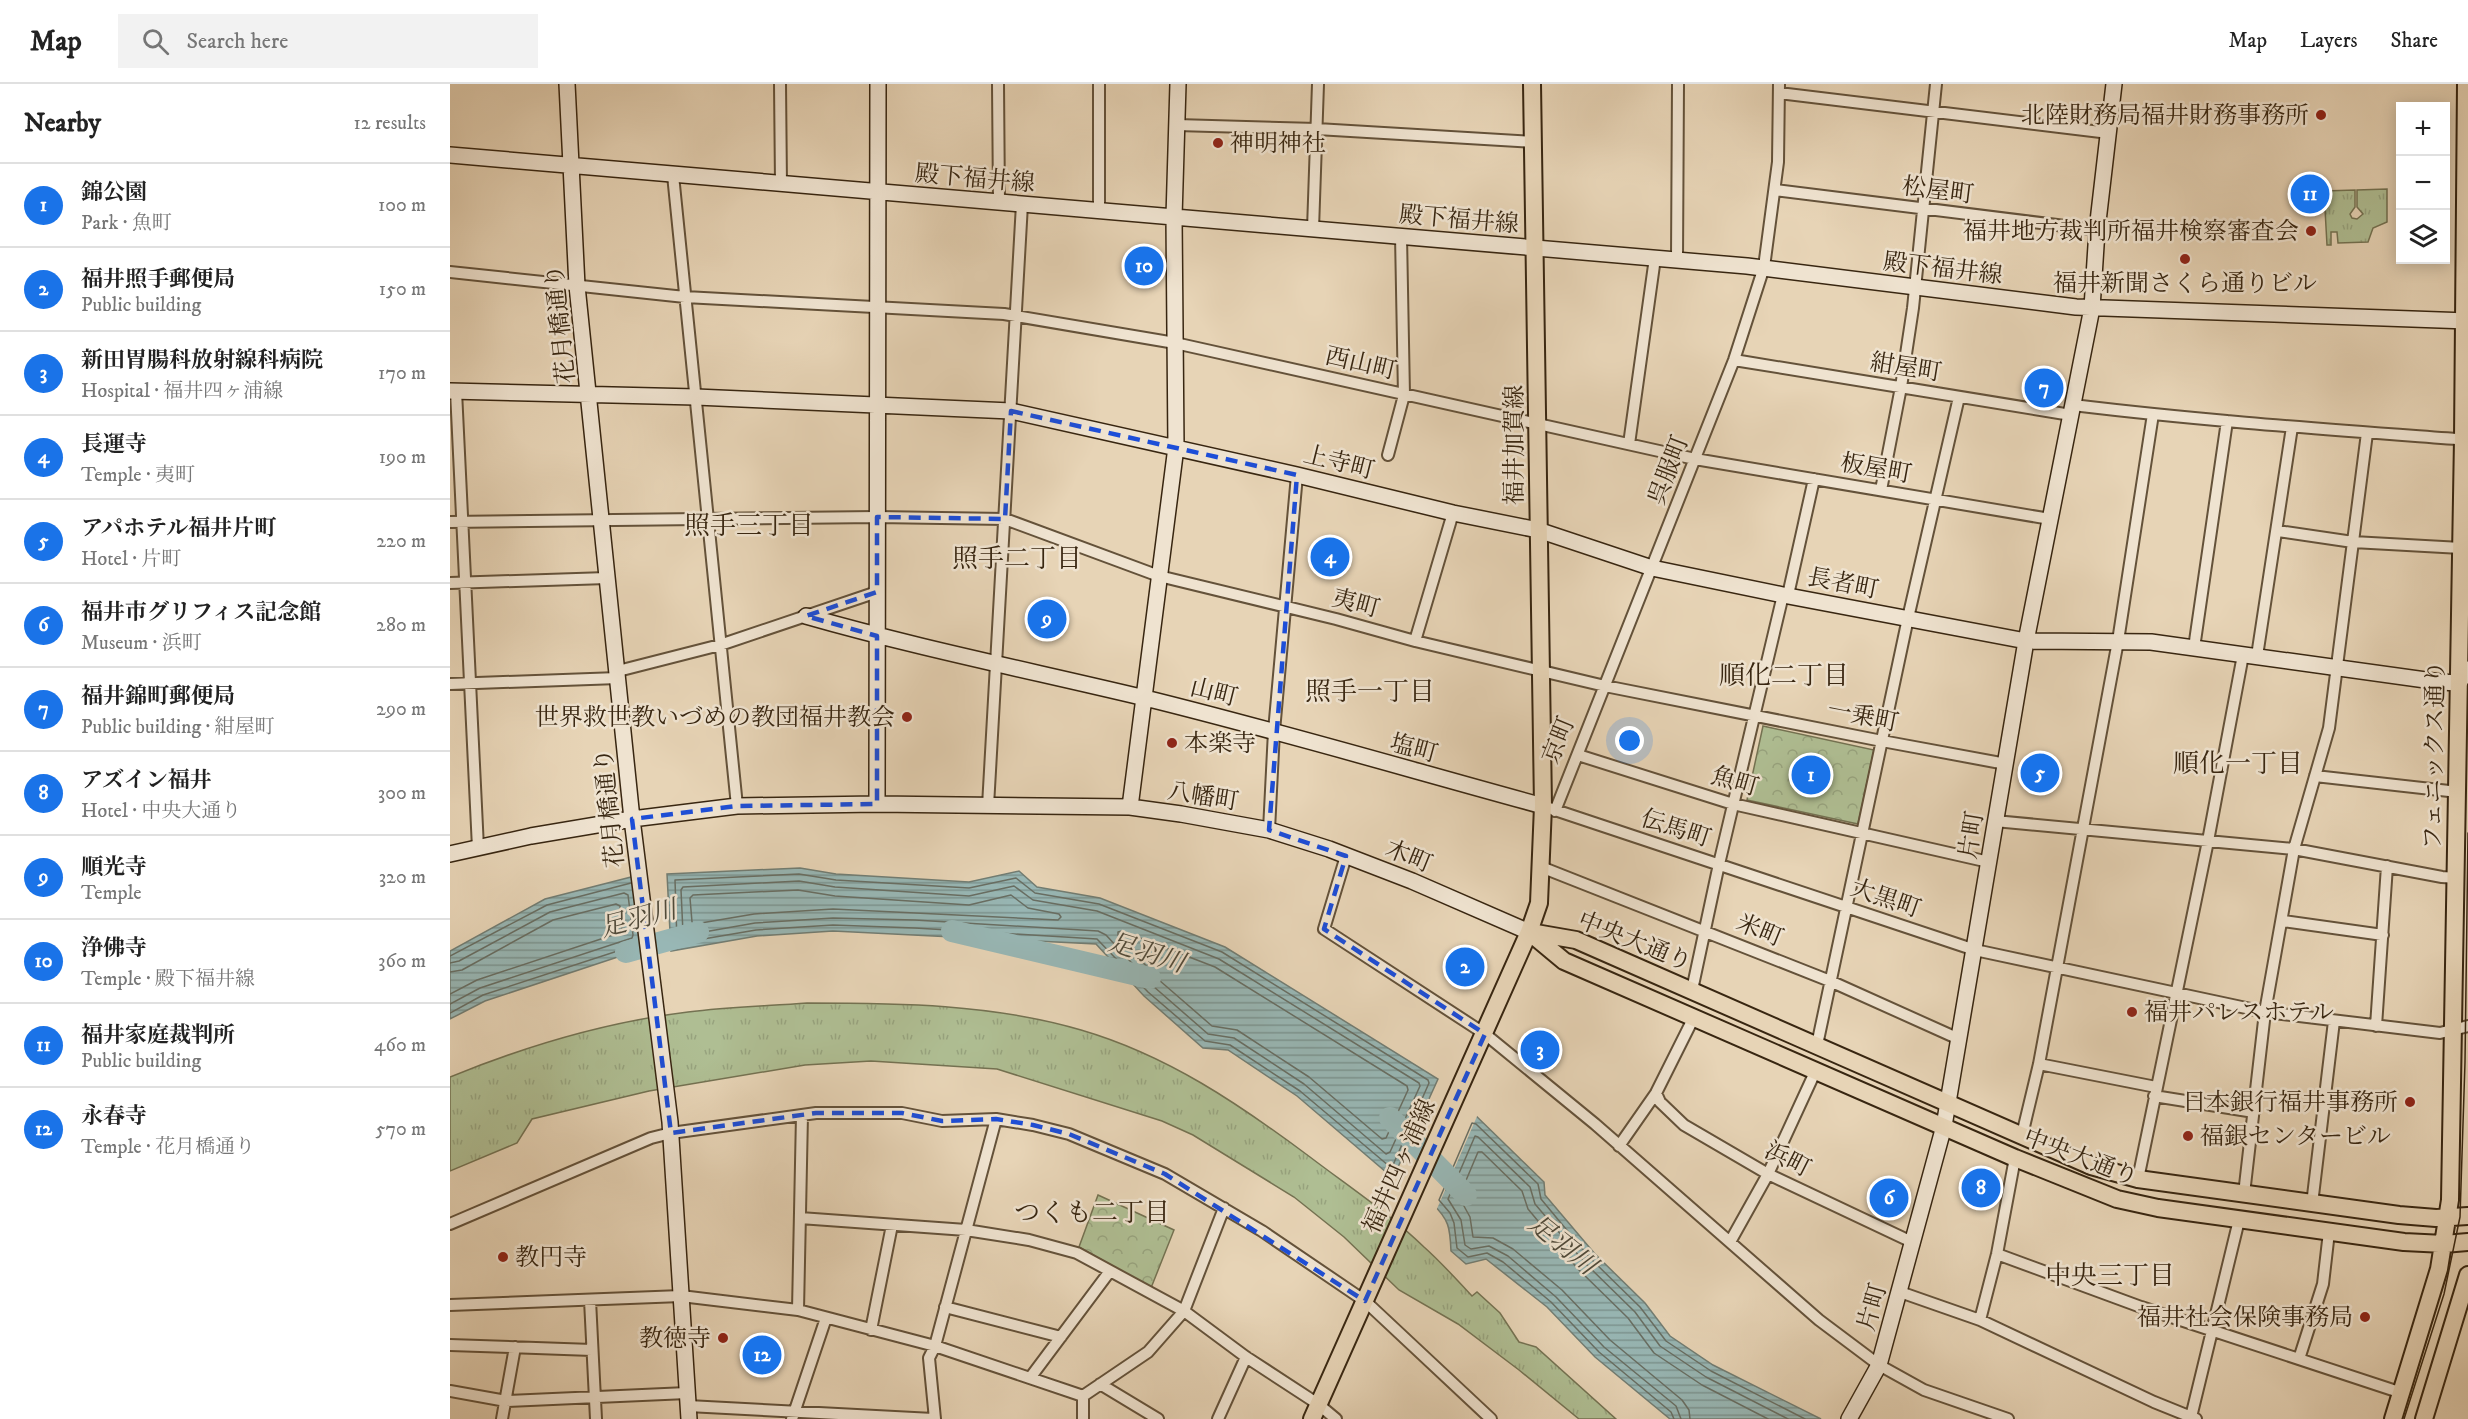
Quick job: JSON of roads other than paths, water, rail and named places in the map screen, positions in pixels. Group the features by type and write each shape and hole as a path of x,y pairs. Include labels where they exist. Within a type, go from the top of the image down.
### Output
{"main road":[{"name":"福井加賀線","path":"1532,84 1538,530 1549,809"},
{"name":"フェニックス通り","path":"2393,1419 2433,1292 2444,1244 2448,1218 2460,1028 2453,915 2457,878 2463,676 2461,548 2465,439 2466,84"},
{"name":"京町","path":"1529,932 1539,903 1541,867 1549,809"},
{"name":"中央大通り","path":"1529,932 1572,938 2091,1166 2138,1179 2312,1204 2407,1216 2448,1218 2468,1216"},
{"name":"中央大通り","path":"1529,932 1564,961 1944,1125 2015,1158 2117,1199 2158,1208 2404,1242 2444,1244 2468,1242"},
{"name":"福井四ヶ浦線","path":"1315,1411 1529,932"},
{"path":"2424,1419 2468,1275"}],"street":[{"name":"花月橋通り","path":"567,84 577,286 603,521 632,826 670,1128 688,1406"},
{"path":"780,84 781,184"},
{"path":"876,804 878,84"},
{"path":"998,84 999,202"},
{"path":"1099,84 1099,211"},
{"path":"1130,807 1176,447 1174,217 1178,84"},
{"path":"1313,229 1318,84"},
{"path":"1677,260 1678,84"},
{"path":"1881,490 1901,387 1916,287 1936,84"},
{"name":"片町","path":"1849,1419 1879,1365 1914,1243 1949,1102 2026,641 2092,308 2097,230 2114,84"},
{"path":"1779,88 1934,112 2109,133"},
{"name":"呉服町","path":"1605,686 1734,360 1764,267 1778,162 1779,88"},
{"path":"1177,125 1317,129 1533,142"},
{"name":"殿下福井線","path":"450,155 1764,267 2060,306 2466,321"},
{"path":"673,175 710,519 720,645 737,806"},
{"name":"松屋町","path":"1775,190 2097,230"},
{"path":"988,806 1022,204"},
{"path":"1388,455 1404,394 1401,236"},
{"path":"1629,444 1655,258"},
{"name":"西山町","path":"450,272 685,297 1004,314 1175,343 1695,459"},
{"name":"紺屋町","path":"1734,360 1959,397 2072,410 2153,414 2292,427 2465,439"},
{"path":"453,391 462,522 478,848"},
{"name":"上寺町","path":"453,391 696,397 1011,411 1176,447 1453,513 1538,530 1652,568"},
{"path":"1816,1045 1908,618 1959,397"},
{"path":"2022,1135 2039,1064 2118,641 2153,414"},
{"path":"2194,648 2227,421"},
{"path":"2138,1179 2175,993 2278,531 2292,427"},
{"path":"2244,1194 2265,1012 2294,849 2329,728 2367,433"},
{"name":"板屋町","path":"1695,459 2050,519"},
{"path":"1269,830 1274,731 1297,475"},
{"path":"1692,990 1754,716 1814,479"},
{"path":"1415,641 1453,513"},
{"name":"夷町","path":"450,522 877,517 1005,519 1159,576 1415,641 1605,686"},
{"path":"2278,531 2354,542 2461,548"},
{"name":"長者町","path":"1652,568 2026,641 2151,642 2338,668 2463,676"},
{"path":"450,583 607,578"},
{"path":"450,684 618,675 720,645 877,591"},
{"name":"山町","path":"806,616 877,636 1274,731"},
{"name":"一乗町","path":"1605,686 2006,764"},
{"name":"京町","path":"1549,809 1578,755 1605,686"},
{"name":"塩町","path":"1274,731 1549,809"},
{"name":"魚町","path":"1578,755 1733,804 1989,862"},
{"path":"2316,776 2458,792"},
{"name":"八幡町","path":"450,854 531,836 632,826 737,806 876,804 1130,807 1269,830"},
{"name":"伝馬町","path":"1549,809 1784,886"},
{"path":"1995,821 2294,849 2457,878"},
{"name":"木町","path":"1269,830 1412,881 1529,932"},
{"path":"1346,856 1324,929 1483,1038 1619,1146 1819,1320 1879,1365 1924,1390 2008,1419"},
{"path":"2376,1026 2387,866"},
{"name":"米町","path":"1541,867 1830,981 1959,1040"},
{"name":"大黒町","path":"1784,886 1975,950 2265,1012 2440,1033 2460,1028"},
{"path":"2283,921 2383,936"},
{"path":"1619,1146 1656,1093 1694,1017"},
{"path":"2312,1204 2334,1021"},
{"path":"2039,1064 2155,1092 2254,1112"},
{"path":"1730,1242 1768,1174 1816,1070"},
{"name":"浜町","path":"1656,1093 1660,1102 1684,1125 1768,1174 1914,1243"},
{"path":"450,1224 670,1128 816,1113 902,1113 942,1121 996,1119 1034,1125 1069,1134 1166,1174 1368,1296 1491,1419"},
{"path":"798,1310 802,1114"},
{"path":"450,1391 506,1401 594,1398 793,1415 934,1419 929,1358 935,1346 996,1119"},
{"path":"1980,1320 1997,1254 2015,1158"},
{"path":"1083,1396 1148,1352 1185,1311 1224,1208"},
{"path":"800,1218 966,1230 1029,1240 1067,1251 1185,1311 1315,1411 1336,1419"},
{"path":"1900,1292 1980,1320 2193,1418 2211,1330 2239,1220"},
{"path":"872,1330 892,1225"},
{"path":"2299,1359 2324,1284 2329,1232"},
{"path":"1997,1254 2078,1285 2402,1393"},
{"path":"1030,1378 1110,1271"},
{"path":"450,1305 681,1296 798,1310 935,1346 1083,1396"},
{"path":"590,1300 596,1419"},
{"path":"945,1307 1061,1337"},
{"path":"793,1415 826,1318"},
{"path":"450,1345 592,1350"},
{"path":"502,1419 515,1347"},
{"path":"1218,1419 1246,1357"},
{"path":"1100,1384 1158,1419"},
{"path":"1083,1396 1083,1419"}],"water":[{"path":"800,868 836,874 969,882 1019,871 1037,887 1100,898 1225,947 1438,1079 1393,1178 1297,1096 1228,1050 1203,1048 1144,996 1096,944 833,931 757,936 671,951 667,874"},
{"path":"639,875 648,947 485,1001 450,1019 450,951 545,899"},
{"path":"1470,1110 1544,1182 1545,1195 1595,1254 1645,1303 1670,1336 1713,1365 1821,1419 1670,1419 1595,1357 1547,1307 1486,1259 1466,1264 1451,1251 1448,1224 1432,1203"}],"waterway":[{"name":"足羽川","path":"952,931 1150,978"},
{"name":"足羽川","path":"626,952 698,932"},
{"name":"足羽川","path":"1390,1118 1466,1195"}],"tram line":[{"path":"2404,1419 2444,1294 2460,1217 2468,833"}],"place":[{"name":"北陸財務局福井財務事務所","path":"2321,115"},
{"name":"神明神社","path":"1218,143"},
{"name":"福井家庭裁判所","path":"2310,194"},
{"name":"福井地方裁判所福井検察審査会","path":"2311,231"},
{"name":"福井新聞さくら通りビル","path":"2185,259"},
{"name":"浄佛寺","path":"1144,266"},
{"name":"福井錦町郵便局","path":"2044,388"},
{"name":"長運寺","path":"1330,557"},
{"name":"順光寺","path":"1047,619"},
{"name":"世界救世教いづめの教団福井教会","path":"907,717"},
{"name":"本楽寺","path":"1172,743"},
{"name":"アパホテル福井片町","path":"2040,773"},
{"name":"錦公園","path":"1811,775"},
{"name":"福井照手郵便局","path":"1465,967"},
{"name":"福井パレスホテル","path":"2132,1012"},
{"name":"新田胃腸科放射線科病院","path":"1540,1050"},
{"name":"日本銀行福井事務所","path":"2410,1102"},
{"name":"福銀センタービル","path":"2188,1136"},
{"name":"アズイン福井","path":"1981,1188"},
{"name":"福井市グリフィス記念館","path":"1889,1198"},
{"name":"教円寺","path":"503,1257"},
{"name":"福井社会保険事務局","path":"2365,1317"},
{"name":"教徳寺","path":"723,1338"},
{"name":"永春寺","path":"762,1355"}],"district":[{"name":"照手三丁目","path":"749,525"},
{"name":"照手二丁目","path":"1017,558"},
{"name":"順化二丁目","path":"1784,675"},
{"name":"照手一丁目","path":"1370,691"},
{"name":"順化一丁目","path":"2238,763"},
{"name":"つくも二丁目","path":"1092,1212"},
{"name":"中央三丁目","path":"2110,1275"}]}
